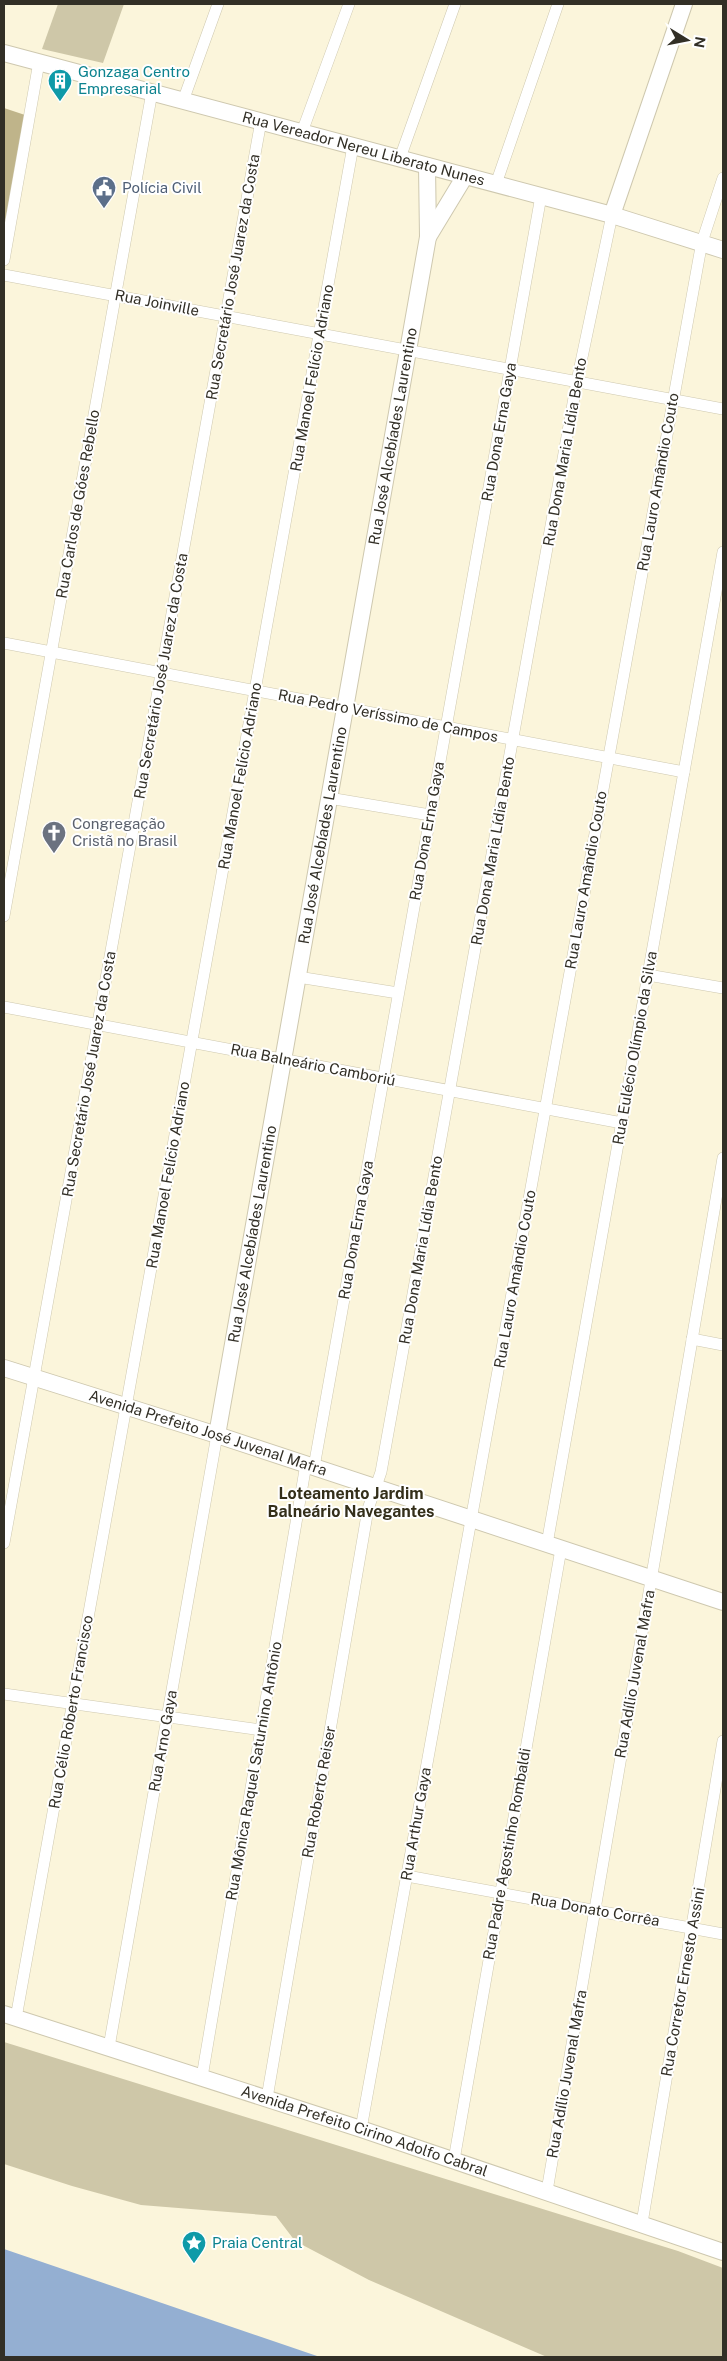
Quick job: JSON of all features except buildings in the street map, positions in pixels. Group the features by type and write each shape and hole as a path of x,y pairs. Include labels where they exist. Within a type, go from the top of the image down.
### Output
{"main road":[{"path":"612,215 684,4"},
{"name":"Rua Vereador Nereu Liberato Nunes","path":"4,53 612,215 723,250"},
{"name":"Rua José Alcebíades Laurentino","path":"217,1435 428,237 427,166"},
{"name":"Rua José Alcebíades Laurentino","path":"428,237 465,176"},
{"name":"Avenida Prefeito José Juvenal Mafra","path":"4,1368 217,1435 723,1602"},
{"name":"Avenida Prefeito Cirino Adolfo Cabral","path":"10,2016 361,2129 723,2252"}],"street":[{"path":"183,101 218,4"},
{"path":"302,132 349,4"},
{"path":"400,158 455,4"},
{"path":"496,184 558,4"},
{"path":"4,260 39,62"},
{"name":"Rua Carlos de Góes Rebello","path":"4,916 152,92"},
{"name":"Rua Secretário José Juarez da Costa","path":"4,1543 261,121"},
{"name":"Rua Manoel Felício Adriano","path":"126,1406 354,146"},
{"name":"Rua Lauro Amândio Couto","path":"471,1519 702,242 723,178"},
{"name":"Rua Dona Erna Gaya","path":"310,1466 383,1078 541,196"},
{"name":"Rua Dona Maria Lídia Bento","path":"376,1487 381,1472 577,382 612,215"},
{"name":"Rua Joinville","path":"4,275 723,409"},
{"name":"Rua Eulécio Olímpio da Silva","path":"554,1546 622,1123 723,552"},
{"name":"Rua Pedro Veríssimo de Campos","path":"4,643 684,772"},
{"path":"329,798 430,815"},
{"path":"648,975 723,988"},
{"path":"298,977 398,994"},
{"name":"Rua Balneário Camboriú","path":"4,1007 622,1123"},
{"name":"Rua Adílio Juvenal Mafra","path":"547,2191 723,1158"},
{"path":"692,1339 723,1345"},
{"name":"Rua Célio Roberto Francisco","path":"10,2016 73,1704 126,1406"},
{"name":"Rua Arno Gaya","path":"109,2047 217,1435"},
{"name":"Rua Mônica Raquel Saturnino Antônio","path":"202,2077 261,1730 310,1466"},
{"name":"Rua Roberto Reiser","path":"267,2098 368,1509 376,1487"},
{"name":"Rua Arthur Gaya","path":"361,2129 471,1519"},
{"name":"Rua Padre Agostinho Rombaldi","path":"454,2160 500,1893 554,1546"},
{"path":"4,1694 261,1730"},
{"name":"Rua Corretor Ernesto Assini","path":"642,2223 723,1741"},
{"name":"Rua Donato Corrêa","path":"407,1876 723,1934"}],"shaded area":[{"path":"58,4 124,4 103,63 42,49"},
{"path":"4,108 25,115 4,237"},
{"path":"4,2042 678,2251 723,2268 723,2357 547,2357 369,2280 295,2241 276,2216 141,2205 72,2186 4,2164"}],"water":[{"path":"4,2249 320,2357 4,2357"}],"place":[{"name":"Gonzaga Centro Empresarial","path":"60,102"},
{"name":"Polícia Civil","path":"104,209"},
{"name":"Congregação Cristã no Brasil","path":"54,854"},
{"name":"Praia Central","path":"194,2264"}],"district":[{"name":"Loteamento Jardim Balneário Navegantes","path":"351,1502"}]}
